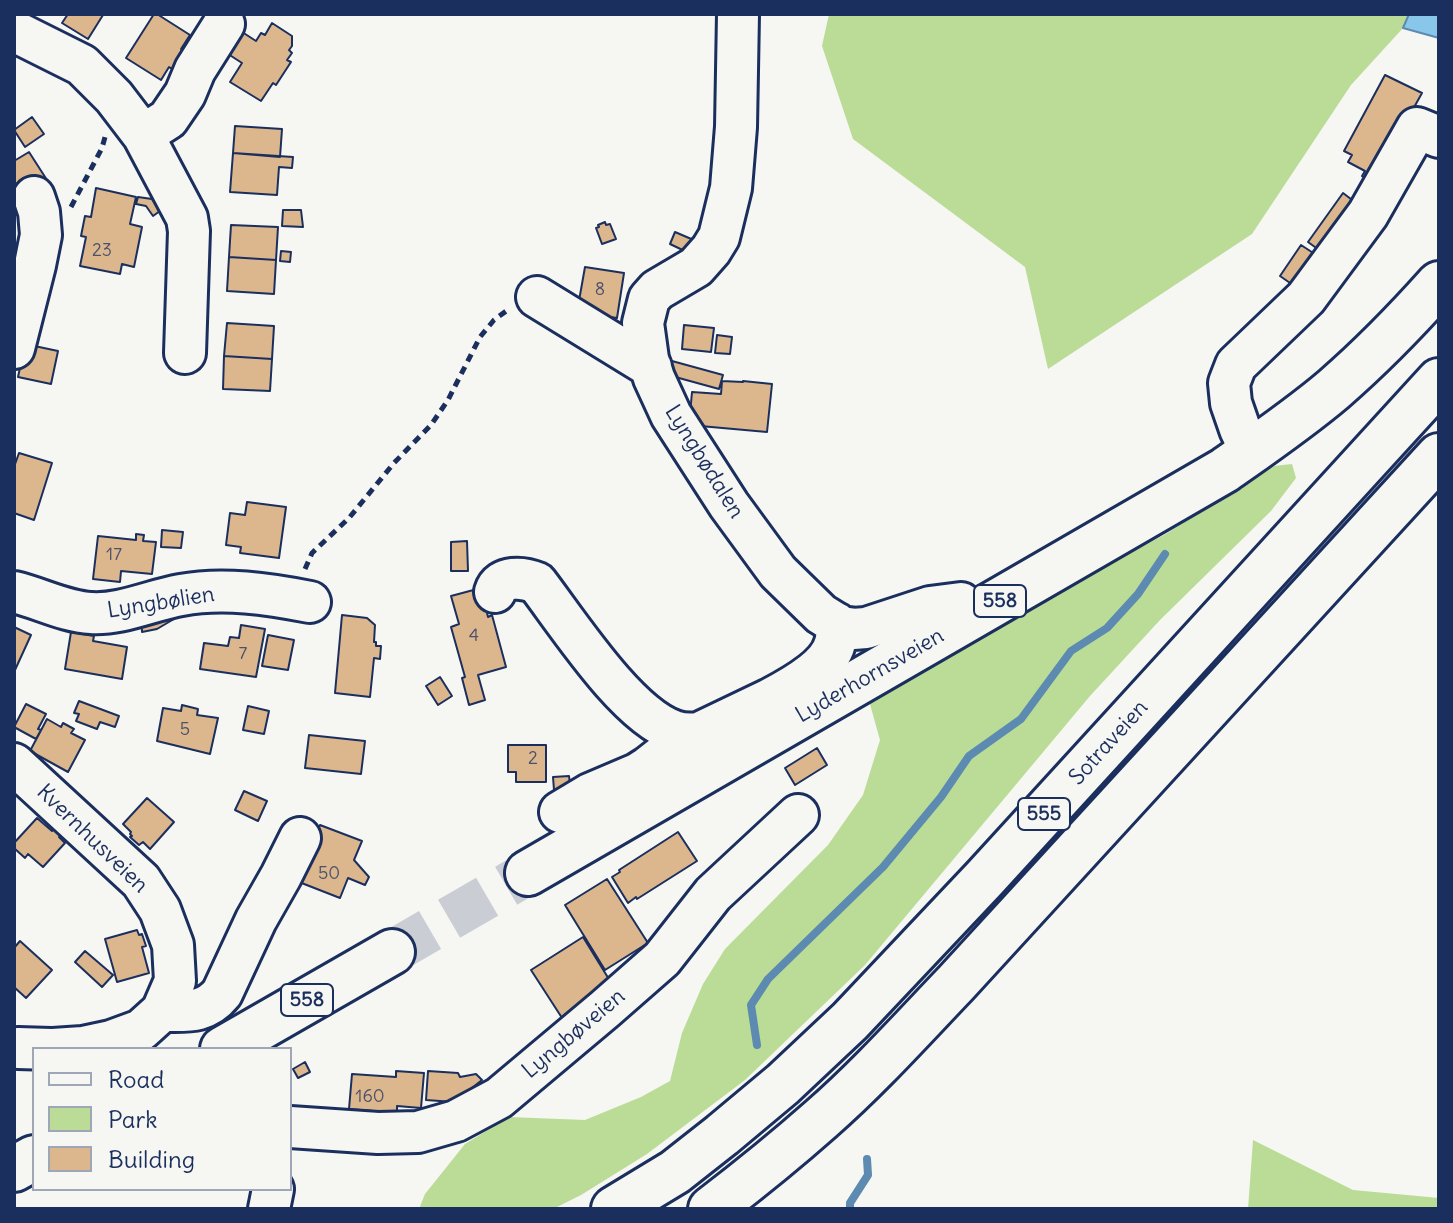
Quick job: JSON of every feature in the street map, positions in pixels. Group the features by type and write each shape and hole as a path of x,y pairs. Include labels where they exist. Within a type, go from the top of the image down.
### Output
{"main road":[{"name":"Lyderhornsveien","path":"528,873 776,713 971,618 1225,470 1287,427 1344,380 1403,324 1439,284"},
{"name":"Sotraveien","path":"614,1209 675,1172 722,1135 783,1084 850,1021 996,867 1439,381"},
{"name":"555","path":"711,1209 823,1117 888,1054 1439,456"},
{"name":"558","path":"226,1047 392,952"},
{"path":"14,1169 32,1159"}],"street":[{"name":"Lyngbødalen","path":"738,14 736,127 731,188 719,237 696,267 657,290 649,299 643,323 648,359 671,415 729,505 778,572 821,614 836,623"},
{"path":"124,135 168,119 224,24"},
{"path":"14,31 82,65 114,97 124,135 187,218 185,353"},
{"path":"1251,452 1231,403 1229,383 1236,365 1306,298 1368,214 1417,128 1439,137"},
{"path":"14,348 35,265 37,216"},
{"path":"537,297 651,367"},
{"path":"495,592 500,582 518,578 537,583 619,690 654,720 674,731 690,734 776,713 791,688 830,655 835,643 836,623 853,629 866,628 930,607 961,603 971,618"},
{"name":"Lyngbølien","path":"14,592 74,611 92,613 211,592 292,598"},
{"path":"560,812 590,794 637,774 690,734"},
{"name":"Kvernhusveien","path":"14,764 141,881 160,910 173,945 175,981 162,1011"},
{"name":"Lyngbøveien","path":"292,1127 378,1133 418,1132 456,1121 499,1098 662,959 713,894 798,815"},
{"path":"83,1047 141,1030 162,1011 196,1011 217,999 300,838"}],"path":[{"path":"37,216 62,224 102,148 124,135"},
{"path":"292,598 312,553 349,518 394,463 431,425 448,400 480,337 494,320 509,309 537,297"}],"green space":[{"path":"829,14 1409,14 1403,28 1351,85 1252,234 1048,369 1025,267 853,139 822,46"},
{"path":"1292,464 1296,478 1271,511 1160,620 1090,696 865,965 745,1080 647,1154 553,1209 419,1209 425,1194 465,1144 509,1117 585,1120 641,1097 670,1081 682,1033 703,984 725,949 828,845 863,795 880,740 868,697 1003,619 1164,535 1274,466"},
{"path":"1253,1140 1353,1190 1439,1198 1439,1209 1248,1209"}],"water":[{"path":"1409,14 1439,14 1439,38 1403,28"}],"building":[{"path":"68,14 103,15 88,39 62,23"},
{"path":"154,14 190,35 181,49 184,51 161,80 126,58"},
{"path":"272,23 292,36 289,50 292,53 287,60 291,62 261,101 230,82 242,63 225,52 239,30 256,41 261,33 265,35"},
{"path":"1385,75 1422,93 1392,147 1368,179 1362,176 1365,171 1348,162 1352,155 1344,151"},
{"path":"32,117 44,134 25,147 14,130"},
{"path":"235,126 282,129 280,157 233,153"},
{"path":"29,152 47,180 24,194 27,199 14,207 14,161"},
{"path":"233,153 293,157 292,168 279,167 277,195 230,192"},
{"path":"96,188 136,197 130,224 142,227 134,267 122,264 120,274 80,266 86,237 81,236 85,216 91,217"},
{"path":"1343,193 1364,209 1330,258 1308,242"},
{"path":"138,197 152,199 160,211 153,216 146,206 136,204"},
{"path":"283,210 301,210 303,227 282,226"},
{"path":"605,222 606,225 610,224 616,239 602,244 596,228"},
{"path":"231,225 278,227 276,260 229,257"},
{"path":"675,232 696,241 691,254 670,244"},
{"path":"1301,245 1324,260 1303,292 1280,276"},
{"path":"281,251 291,252 290,262 280,261"},
{"path":"229,257 276,260 274,294 227,291"},
{"path":"585,267 624,273 617,318 577,312"},
{"path":"227,323 274,326 272,359 224,356"},
{"path":"684,325 714,328 711,352 682,349"},
{"path":"717,335 732,337 730,354 715,353"},
{"path":"25,344 58,351 51,384 18,377"},
{"path":"224,356 272,359 270,391 223,389"},
{"path":"672,361 723,375 719,389 668,375"},
{"path":"722,381 772,384 767,432 689,425 692,392 721,394"},
{"path":"19,453 52,463 34,520 14,513 14,467"},
{"path":"247,502 286,507 279,558 240,553 241,547 226,545 230,513 245,515"},
{"path":"162,530 183,532 181,548 161,547"},
{"path":"136,534 144,535 143,541 156,542 152,574 121,571 120,582 93,579 98,536 136,540"},
{"path":"467,541 468,571 451,571 451,542"},
{"path":"481,588 506,667 478,675 485,700 469,705 451,627 459,624 451,596"},
{"path":"166,605 174,619 157,629 142,632 141,616"},
{"path":"342,615 367,618 375,625 374,642 376,646 381,646 380,659 374,658 370,697 335,693"},
{"path":"241,625 265,629 256,677 200,669 204,643 228,646 230,637 239,638"},
{"path":"14,627 31,635 15,670 14,670"},
{"path":"71,632 94,636 93,641 127,647 122,679 65,669"},
{"path":"268,635 294,640 288,670 262,666"},
{"path":"440,677 452,696 438,705 426,686"},
{"path":"79,701 119,716 115,727 100,722 97,729 76,721 79,714 74,713"},
{"path":"26,704 46,714 36,739 14,727"},
{"path":"182,705 198,709 197,715 218,718 210,754 157,741 163,708 181,711"},
{"path":"248,706 269,711 264,734 243,730"},
{"path":"47,719 61,727 63,723 74,729 71,733 85,740 68,772 30,751"},
{"path":"309,735 365,741 361,774 305,768"},
{"path":"508,745 546,745 546,782 516,782 516,772 508,772"},
{"path":"817,748 827,765 795,785 785,768"},
{"path":"569,776 572,801 555,803 553,777"},
{"path":"244,791 267,801 258,821 235,810"},
{"path":"147,798 174,822 150,849 143,842 139,845 130,837 131,832 123,824"},
{"path":"37,818 62,835 59,837 65,843 43,867 28,854 25,858 14,848 14,843"},
{"path":"320,825 362,841 354,860 369,877 365,885 348,878 340,898 299,882"},
{"path":"678,832 697,861 628,903 612,877"},
{"path":"607,879 648,943 605,970 565,905"},
{"path":"137,930 146,946 142,947 149,973 117,982 105,939"},
{"path":"583,937 615,989 564,1021 531,970"},
{"path":"20,941 52,970 26,998 14,987 14,948"},
{"path":"85,951 113,975 102,987 75,962"},
{"path":"305,1062 310,1072 298,1078 293,1069"},
{"path":"396,1071 424,1073 421,1108 397,1106 397,1113 349,1109 352,1074 396,1077"},
{"path":"428,1071 458,1073 460,1077 476,1074 482,1080 454,1102 426,1100"}],"waterway":[{"path":"757,1045 751,1005 768,979 883,867 941,797 969,756 1021,719 1071,651 1107,628 1138,594 1165,554"},
{"path":"850,1209 850,1203 868,1175 867,1159"}],"tunnel":[{"path":"392,952 528,873"}]}
